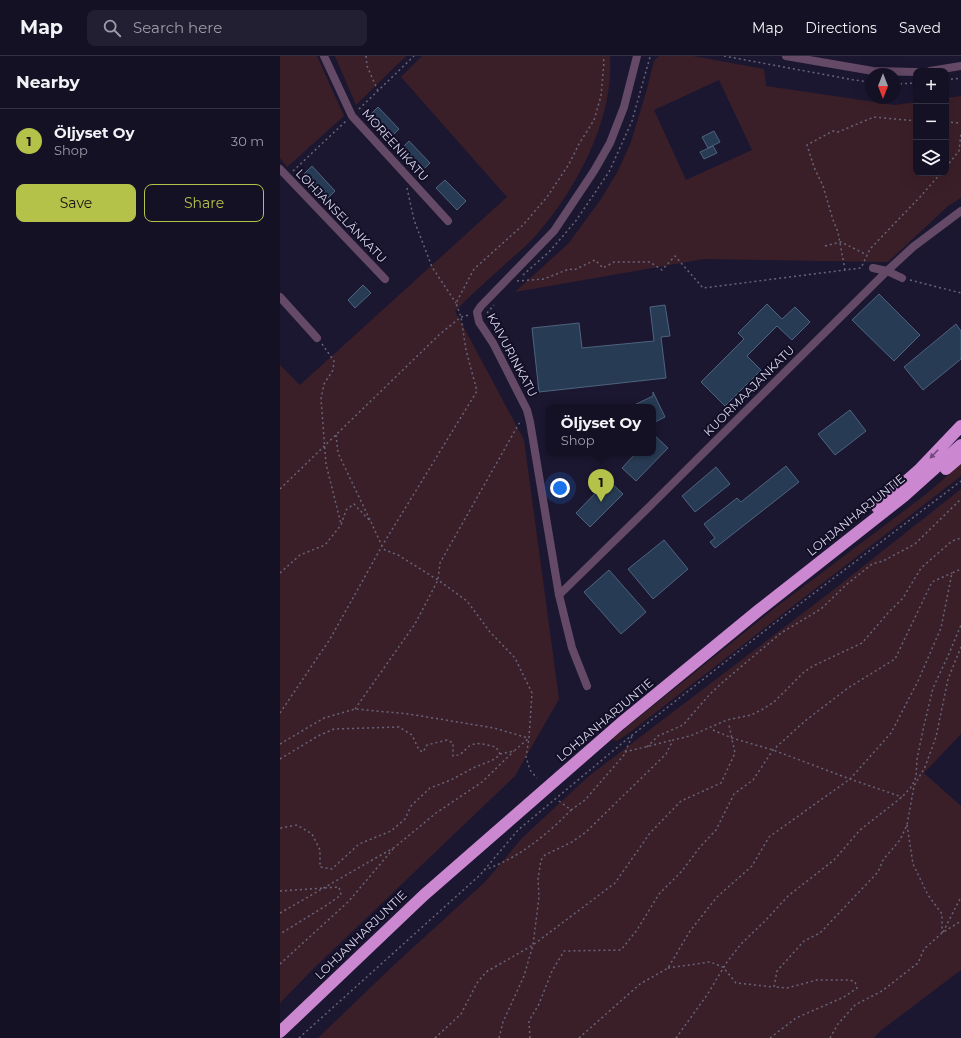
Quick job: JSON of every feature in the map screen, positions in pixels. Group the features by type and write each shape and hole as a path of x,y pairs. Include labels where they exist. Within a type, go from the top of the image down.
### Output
{"highway":[{"path":"811,570 920,469 961,426"},
{"name":"LOHJANHARJUNTIE","path":"280,1032 424,895 620,724 904,496 961,445"},
{"path":"866,526 922,488 961,456"}],"street":[{"name":"MOREENIKATU","path":"324,56 352,116 448,221"},
{"name":"KAIVURINKATU","path":"587,686 572,648 559,595 527,410 493,343 479,322 477,312 478,308 554,231 594,171 610,143 624,107 637,56"},
{"path":"786,56 873,71 913,72"},
{"path":"949,68 961,66"},
{"name":"LOHJANSELÄNKATU","path":"280,169 385,279"},
{"name":"KUORMAAJANKATU","path":"559,595 887,271 913,247 961,211"},
{"path":"873,268 887,271 902,278"},
{"path":"280,297 317,338"}],"path":[{"path":"366,56 367,66 378,91"},
{"path":"456,303 474,269 523,225 547,198 569,164 594,120 601,96 604,62 602,56"},
{"path":"724,56 865,81"},
{"path":"949,80 961,78"},
{"path":"901,84 913,83"},
{"path":"845,270 838,232 832,220 823,186 806,145 833,131 838,132 874,118 913,121"},
{"path":"949,122 961,122"},
{"path":"949,164 960,151 961,133"},
{"path":"280,713 330,639 382,546 477,391 466,350 461,317 456,303 432,267 414,220 403,173"},
{"path":"517,281 544,279 569,269 574,270 595,260 603,268 614,262 650,262 662,270 675,256 703,288 861,268 870,249 938,176"},
{"path":"825,246 841,242 867,255"},
{"path":"902,278 961,293"},
{"path":"280,489 440,334 461,317 477,312"},
{"path":"317,338 334,362 333,370 324,384 321,399 326,464 341,525"},
{"path":"355,709 415,624 438,580 440,563 527,410"},
{"path":"336,435 338,453 385,550 398,555 438,580 467,601 490,632 515,658 532,693 529,738 526,757 530,770 537,778"},
{"path":"299,1038 484,870 518,830 633,734 767,629 961,481"},
{"path":"647,747 658,736 684,725 710,694 723,682 781,633 821,609 846,585 872,564 883,561 915,544 961,499"},
{"path":"280,573 300,555 326,545 341,525 346,510 354,504 371,522"},
{"path":"571,810 559,801 571,810 584,799 625,754 690,736 727,720 751,714 763,709 774,702 804,672 813,666 862,643 903,598 921,568 952,541 961,538"},
{"path":"530,1038 528,1021 540,1004 552,971 564,951 621,950 637,930 659,894 682,871 700,847 716,830 734,794 753,780 773,750 848,688 895,659 932,582 961,569"},
{"path":"668,968 690,931 717,897 752,866 769,837 850,779 891,733 918,681 941,628 952,573"},
{"path":"676,1038 741,944 788,896 834,860 860,830 912,786 916,777 923,730 933,688 961,625"},
{"path":"774,987 777,971 804,941 820,933 878,872 882,860 900,840 907,825 914,786 925,766 936,737 948,679 961,647"},
{"path":"280,744 324,718 355,709 409,714 494,728 529,738"},
{"path":"435,1038 461,1014 477,983 486,972 533,945 615,883 650,833 681,801 721,783 735,753 729,725"},
{"path":"280,759 318,736 334,729 399,727 412,735 419,750 423,752 427,745 447,740 453,743 453,756 462,754 468,746 478,743 496,747 500,754"},
{"path":"713,730 732,738 773,750 850,779 902,796"},
{"path":"484,870 510,859 536,841 562,820 571,810 585,800 625,754 633,734"},
{"path":"280,913 395,847 436,813 482,782 529,738"},
{"path":"499,1038 503,1022 524,976 533,945 540,897 538,879 541,860 545,855 572,842 596,823 666,754 673,740"},
{"path":"280,830 281,828 297,825 312,834 320,850 320,867 332,870 359,844 391,831 405,819 411,806 430,788 451,780 473,768 495,759 500,754 514,751"},
{"path":"907,825 913,864 928,895 942,914 942,933"},
{"path":"280,964 349,902 395,847"},
{"path":"280,891 339,887 341,894 327,905 280,934"},
{"path":"942,933 961,897"},
{"path":"830,1038 838,1024 855,1005 882,991 918,963 924,949 942,933 961,921"},
{"path":"579,1038 640,984 668,968 710,962 723,968 736,983 787,988 817,980 855,982 857,988 844,998 796,1018 770,1038"}],"shaded area":[{"path":"280,56 317,56 344,116 287,167 280,158"},
{"path":"335,56 406,56 356,105"},
{"path":"422,56 610,56 610,80 606,104 599,128 579,174 566,196 552,216 531,240 455,311 524,440 559,699 515,776 315,967 280,1003 280,365 300,385 507,197 401,77"},
{"path":"659,56 693,56 764,69 766,86 865,101 865,104 895,105 913,102 913,176 949,176 949,98 961,96 961,198 948,206 888,262 704,259 515,292 569,243 601,199 618,171 631,142 654,61","holes":["719,80 752,150 686,180 654,110"]},
{"path":"961,464 961,476 633,730 617,741 612,739 775,608 925,495"},
{"path":"961,489 961,734 924,773 961,806 961,970 879,1032 874,1038 318,1038 395,964 485,882 523,837 589,776 837,587"}],"building":[{"path":"378,107 399,129 390,138 369,116"},
{"path":"714,131 720,142 708,148 702,137"},
{"path":"409,141 430,163 421,172 400,150"},
{"path":"713,146 717,153 704,159 700,152"},
{"path":"312,166 335,191 324,202 308,185 310,184 302,176"},
{"path":"445,180 466,201 457,210 436,188"},
{"path":"363,285 371,293 355,308 348,300"},
{"path":"879,294 920,335 894,361 852,320"},
{"path":"767,304 782,319 795,307 810,322 792,340 777,326 747,356 761,370 725,406 701,382 744,339 738,333"},
{"path":"665,305 670,336 661,337 666,378 539,392 532,328 579,323 582,348 654,341 650,307"},
{"path":"956,324 961,331 961,359 923,390 904,367"},
{"path":"653,392 665,417 656,422 656,404 636,404 653,396"},
{"path":"850,410 866,431 835,455 818,434"},
{"path":"656,437 668,448 636,481 622,468 633,456 656,456"},
{"path":"786,466 799,482 715,548 710,542 715,538 704,524 737,498 741,502"},
{"path":"716,467 730,484 695,512 682,496"},
{"path":"608,480 623,494 590,527 576,513"},
{"path":"664,540 688,569 653,599 628,569"},
{"path":"609,570 646,612 621,634 584,592"}],"place":[{"name":"Öljyset Oy","path":"601,502"}]}
